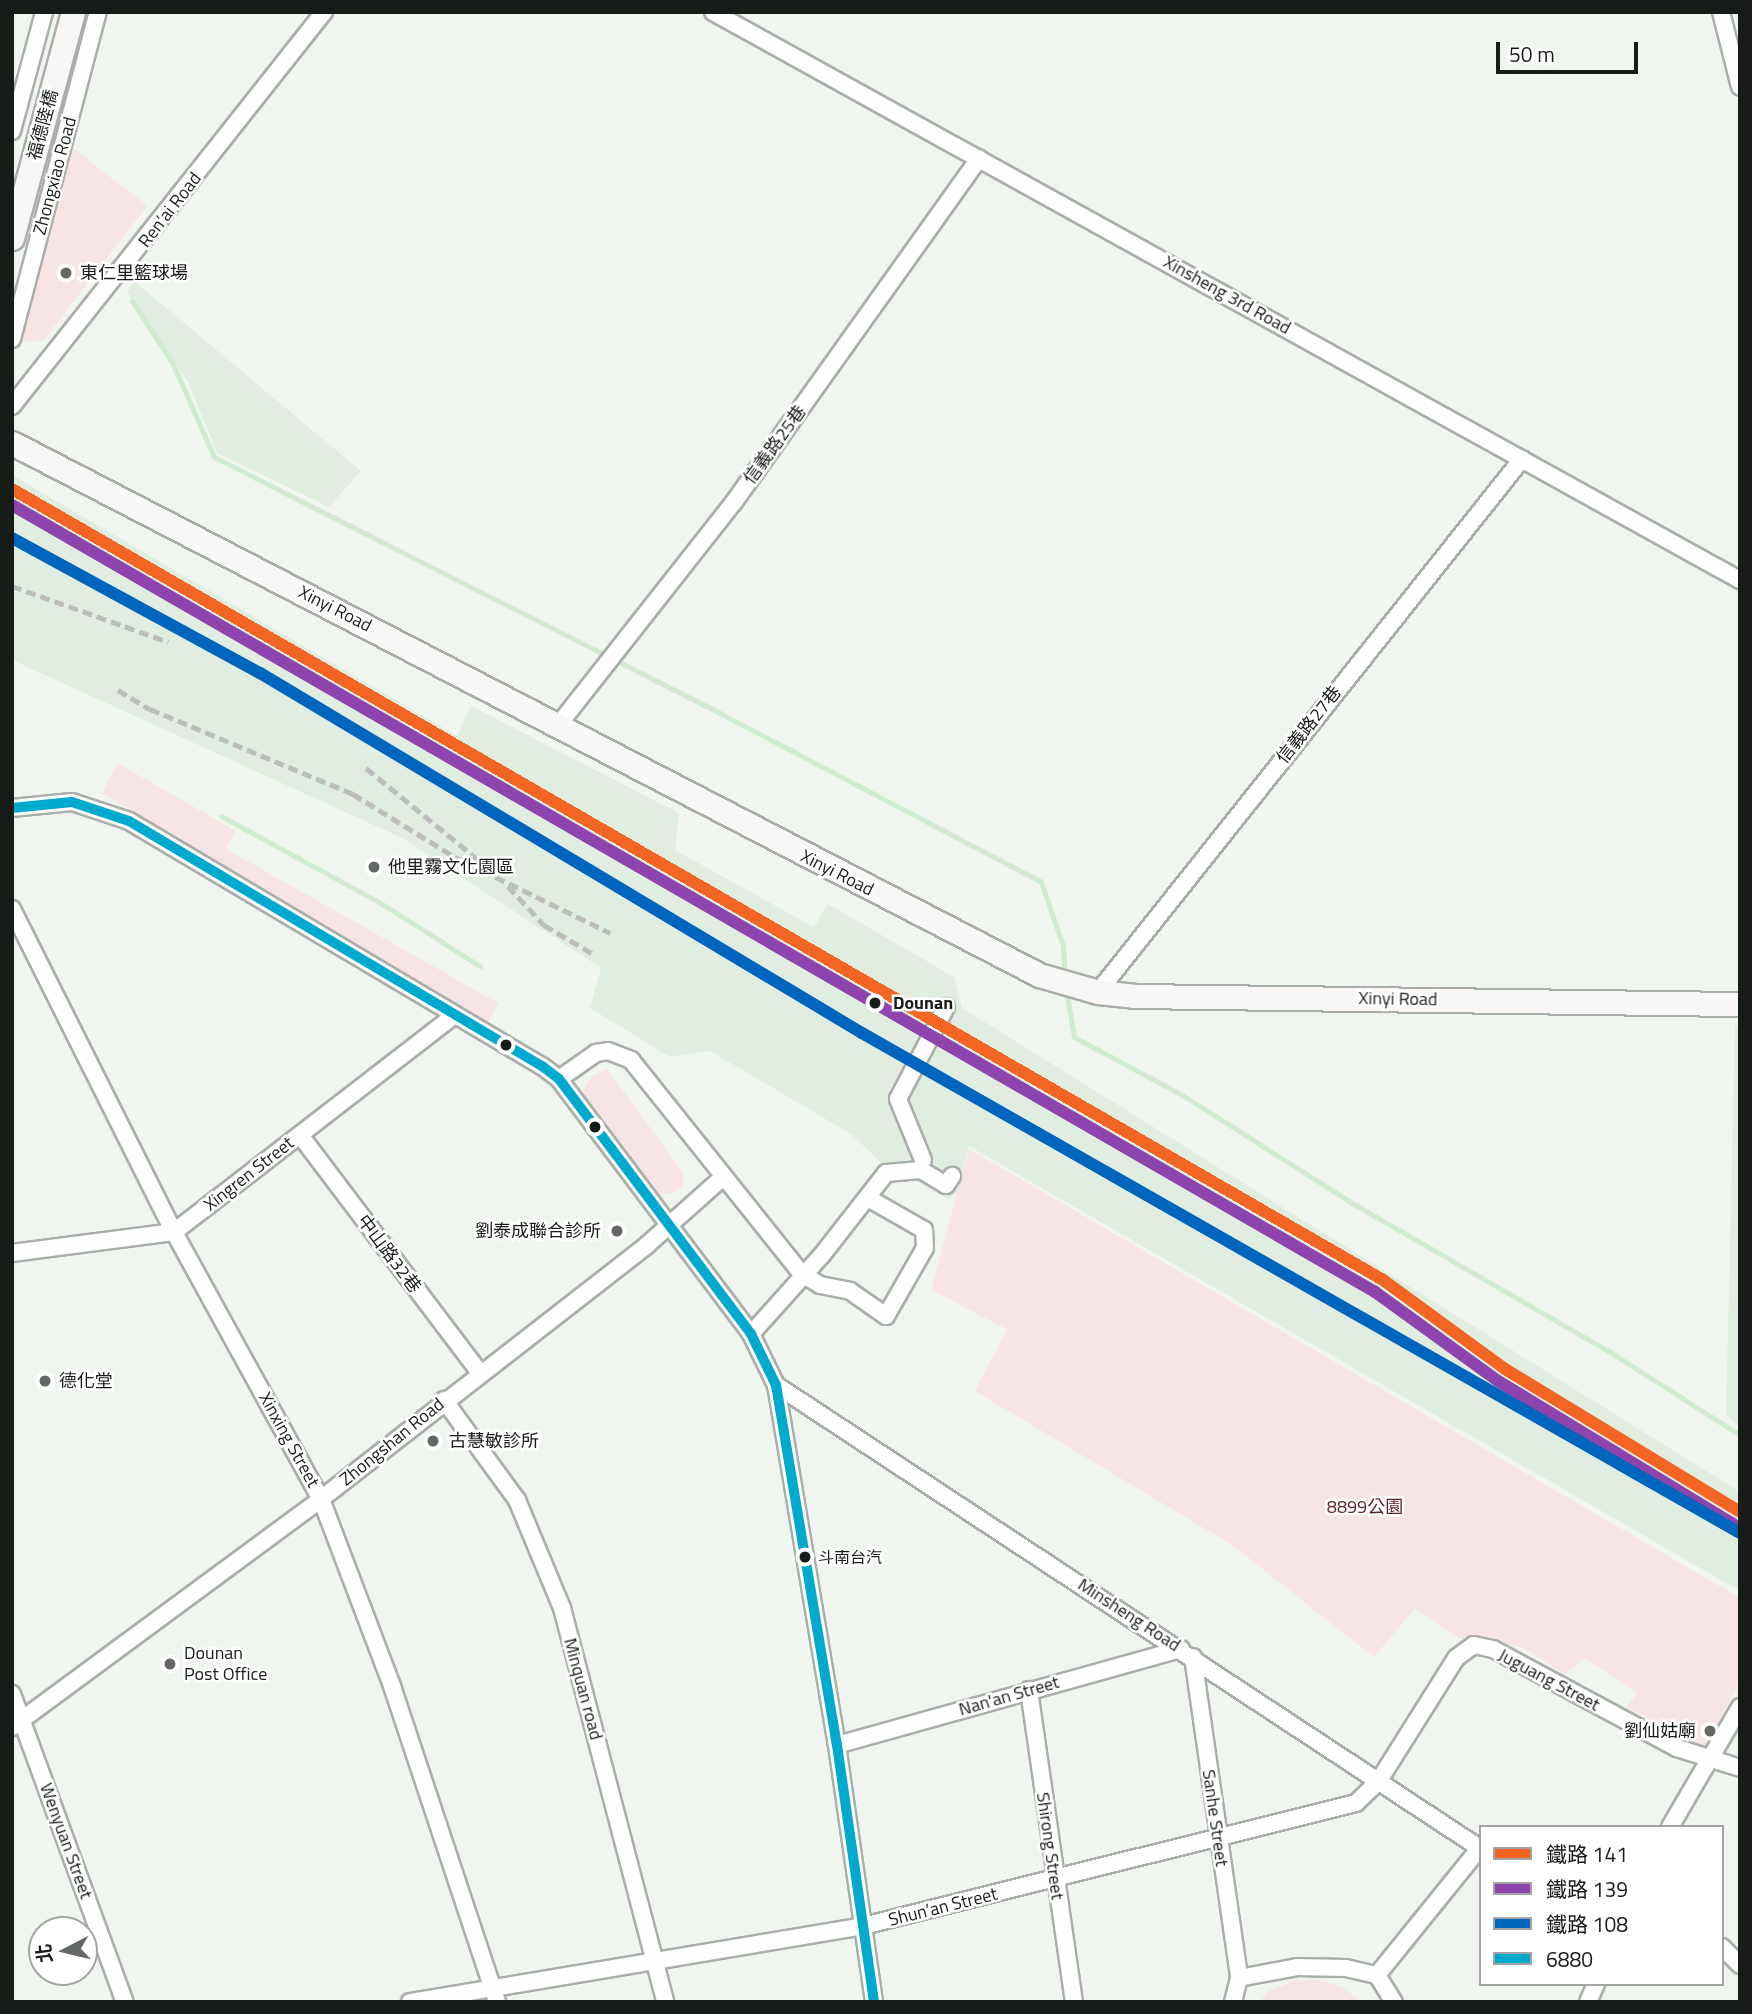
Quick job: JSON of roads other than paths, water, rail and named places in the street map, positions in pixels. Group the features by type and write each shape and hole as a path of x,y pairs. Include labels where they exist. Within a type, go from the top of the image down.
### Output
{"street":[{"path":"12,131 44,12"},
{"name":"福德陸橋","path":"12,238 73,12"},
{"name":"Zhongxiao Road","path":"12,339 98,12"},
{"name":"Ren’ai Road","path":"12,406 324,12"},
{"name":"Xinsheng 3rd Road","path":"713,12 1740,580"},
{"path":"1721,12 1740,87"},
{"name":"信義路25巷","path":"560,723 734,502 979,159"},
{"name":"Xinyi Road","path":"12,443 560,723 838,874 1039,975 1098,992 1740,1004"},
{"name":"信義路27巷","path":"1098,992 1521,459"},
{"path":"12,808 72,802 129,821 559,1079 666,1227 751,1334 776,1385 837,1745 874,2002"},
{"name":"Xinxing Street","path":"12,909 174,1232 321,1499 392,1686 494,1995"},
{"path":"923,1160 898,1098 946,1007"},
{"name":"Xingren Street","path":"12,1253 174,1232 453,1016"},
{"path":"559,1079 596,1053 608,1051 631,1060 802,1274 820,1285 850,1291 886,1316 925,1248 924,1230 868,1198"},
{"name":"中山路32巷","path":"300,1136 479,1372"},
{"path":"751,1334 868,1198 870,1187 886,1173 921,1171 946,1185 952,1176"},
{"name":"Zhongshan Road","path":"17,1724 321,1499 666,1227 723,1177"},
{"name":"Minsheng Road","path":"776,1385 1187,1653 1479,1848"},
{"name":"Minquan road","path":"444,1400 517,1500 562,1608 665,2002"},
{"name":"Juguang Street","path":"1378,1782 1456,1658 1474,1645 1493,1649 1677,1748 1740,1768"},
{"name":"Nan'an Street","path":"837,1745 1029,1690 1187,1653"},
{"name":"Sanhe Street","path":"1187,1653 1239,1978"},
{"name":"Shirong Street","path":"1029,1690 1054,1879 1074,2002"},
{"name":"Wenyuan Street","path":"12,1693 17,1724 125,2002"},
{"path":"1671,1825 1740,1707"},
{"name":"Shun’an Street","path":"410,2002 494,1995 654,1962 863,1926 1356,1804 1378,1782"},
{"path":"1377,1975 1479,1850"},
{"path":"1724,1949 1740,1965"},
{"path":"1233,2002 1239,1978 1297,1967 1346,1968 1377,1975 1394,2002"},
{"path":"1587,2002 1595,1986"}],"waterway":[{"path":"132,301 173,364 214,457 714,710 1041,882 1063,946 1065,976"},
{"path":"221,816 379,902 480,966"},
{"path":"1066,989 1074,1037 1184,1096 1352,1203 1610,1352 1740,1435"}],"railway":[{"path":"12,586 168,642"},
{"path":"118,690 150,709 353,794 455,857 610,933"},
{"path":"366,768 487,867"},
{"path":"508,886 544,925 595,955"}],"rail line":[{"name":"141","path":"12,489 1383,1280 1505,1369 1740,1512"},
{"name":"139","path":"12,505 1375,1292 1498,1381 1733,1524"},
{"name":"108","path":"12,538 260,673 862,1033 1740,1533"}],"place":[{"name":"東仁里籃球場","path":"66,273"},
{"name":"他里霧文化園區","path":"374,867"},
{"name":"Dounan","path":"875,1003"},
{"name":"劉泰成聯合診所","path":"617,1231"},
{"name":"德化堂","path":"45,1381"},
{"name":"古慧敏診所","path":"433,1441"},
{"name":"斗南台汽","path":"805,1557"},
{"name":"Dounan Post Office","path":"170,1664"},
{"name":"劉仙姑廟","path":"1710,1731"}],"park label":[{"name":"8899公園","path":"1365,1507"}]}
